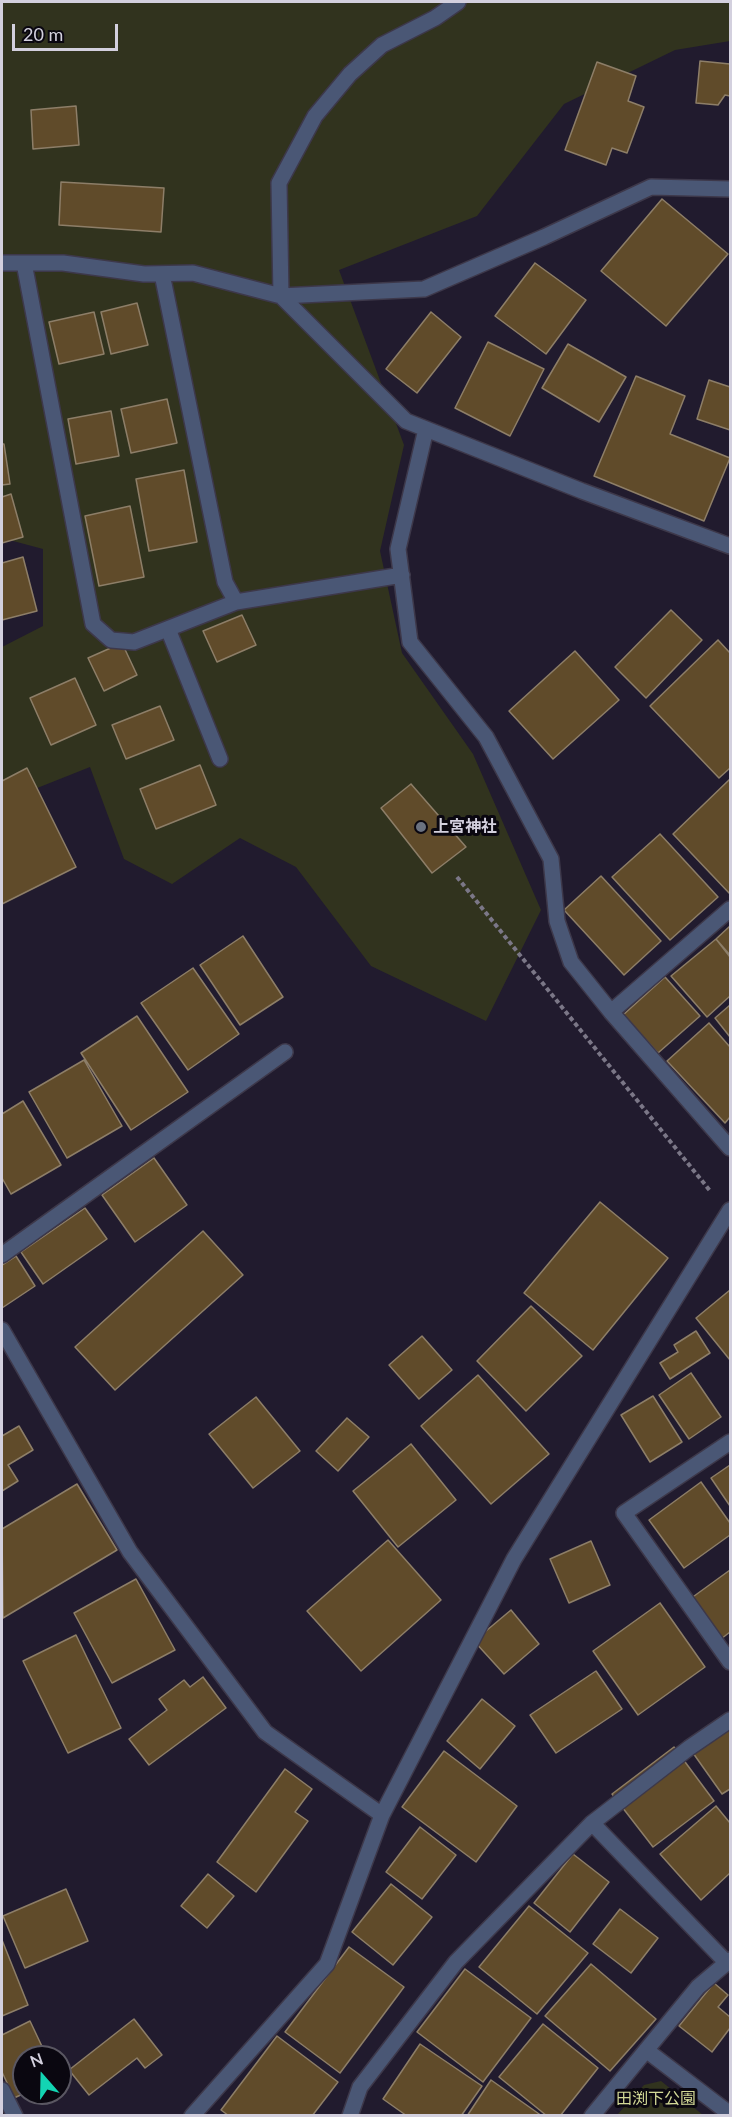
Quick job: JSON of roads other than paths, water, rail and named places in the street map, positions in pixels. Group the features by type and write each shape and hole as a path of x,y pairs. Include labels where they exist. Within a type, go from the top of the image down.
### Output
{"street":[{"path":"458,2 435,18 382,45 350,74 315,116 279,183 281,296 406,421 582,491 730,546"},
{"path":"2,263 63,264 144,274 193,273 281,296 424,289 651,187 730,189"},
{"path":"24,263 93,624 111,640 134,642 236,602 402,575"},
{"path":"162,274 225,582 236,602"},
{"path":"426,429 398,549 410,642 486,737 551,859 557,921 571,962 611,1012 730,1148"},
{"path":"168,629 220,759"},
{"path":"611,1012 730,909"},
{"path":"2,1255 285,1052"},
{"path":"192,2115 327,1964 382,1815 514,1559 730,1210"},
{"path":"2,1330 130,1552 265,1732 382,1815"},
{"path":"730,1442 624,1513 730,1662"},
{"path":"350,2115 360,2087 456,1962 592,1823 730,1719"},
{"path":"592,1823 729,1961 698,1987 592,2115"},
{"path":"646,2050 730,2114"},
{"path":"2,2090 15,2115"}],"place":[{"name":"上宮神社","path":"421,827"}],"park label":[{"name":"田渕下公園","path":"656,2099"}]}
